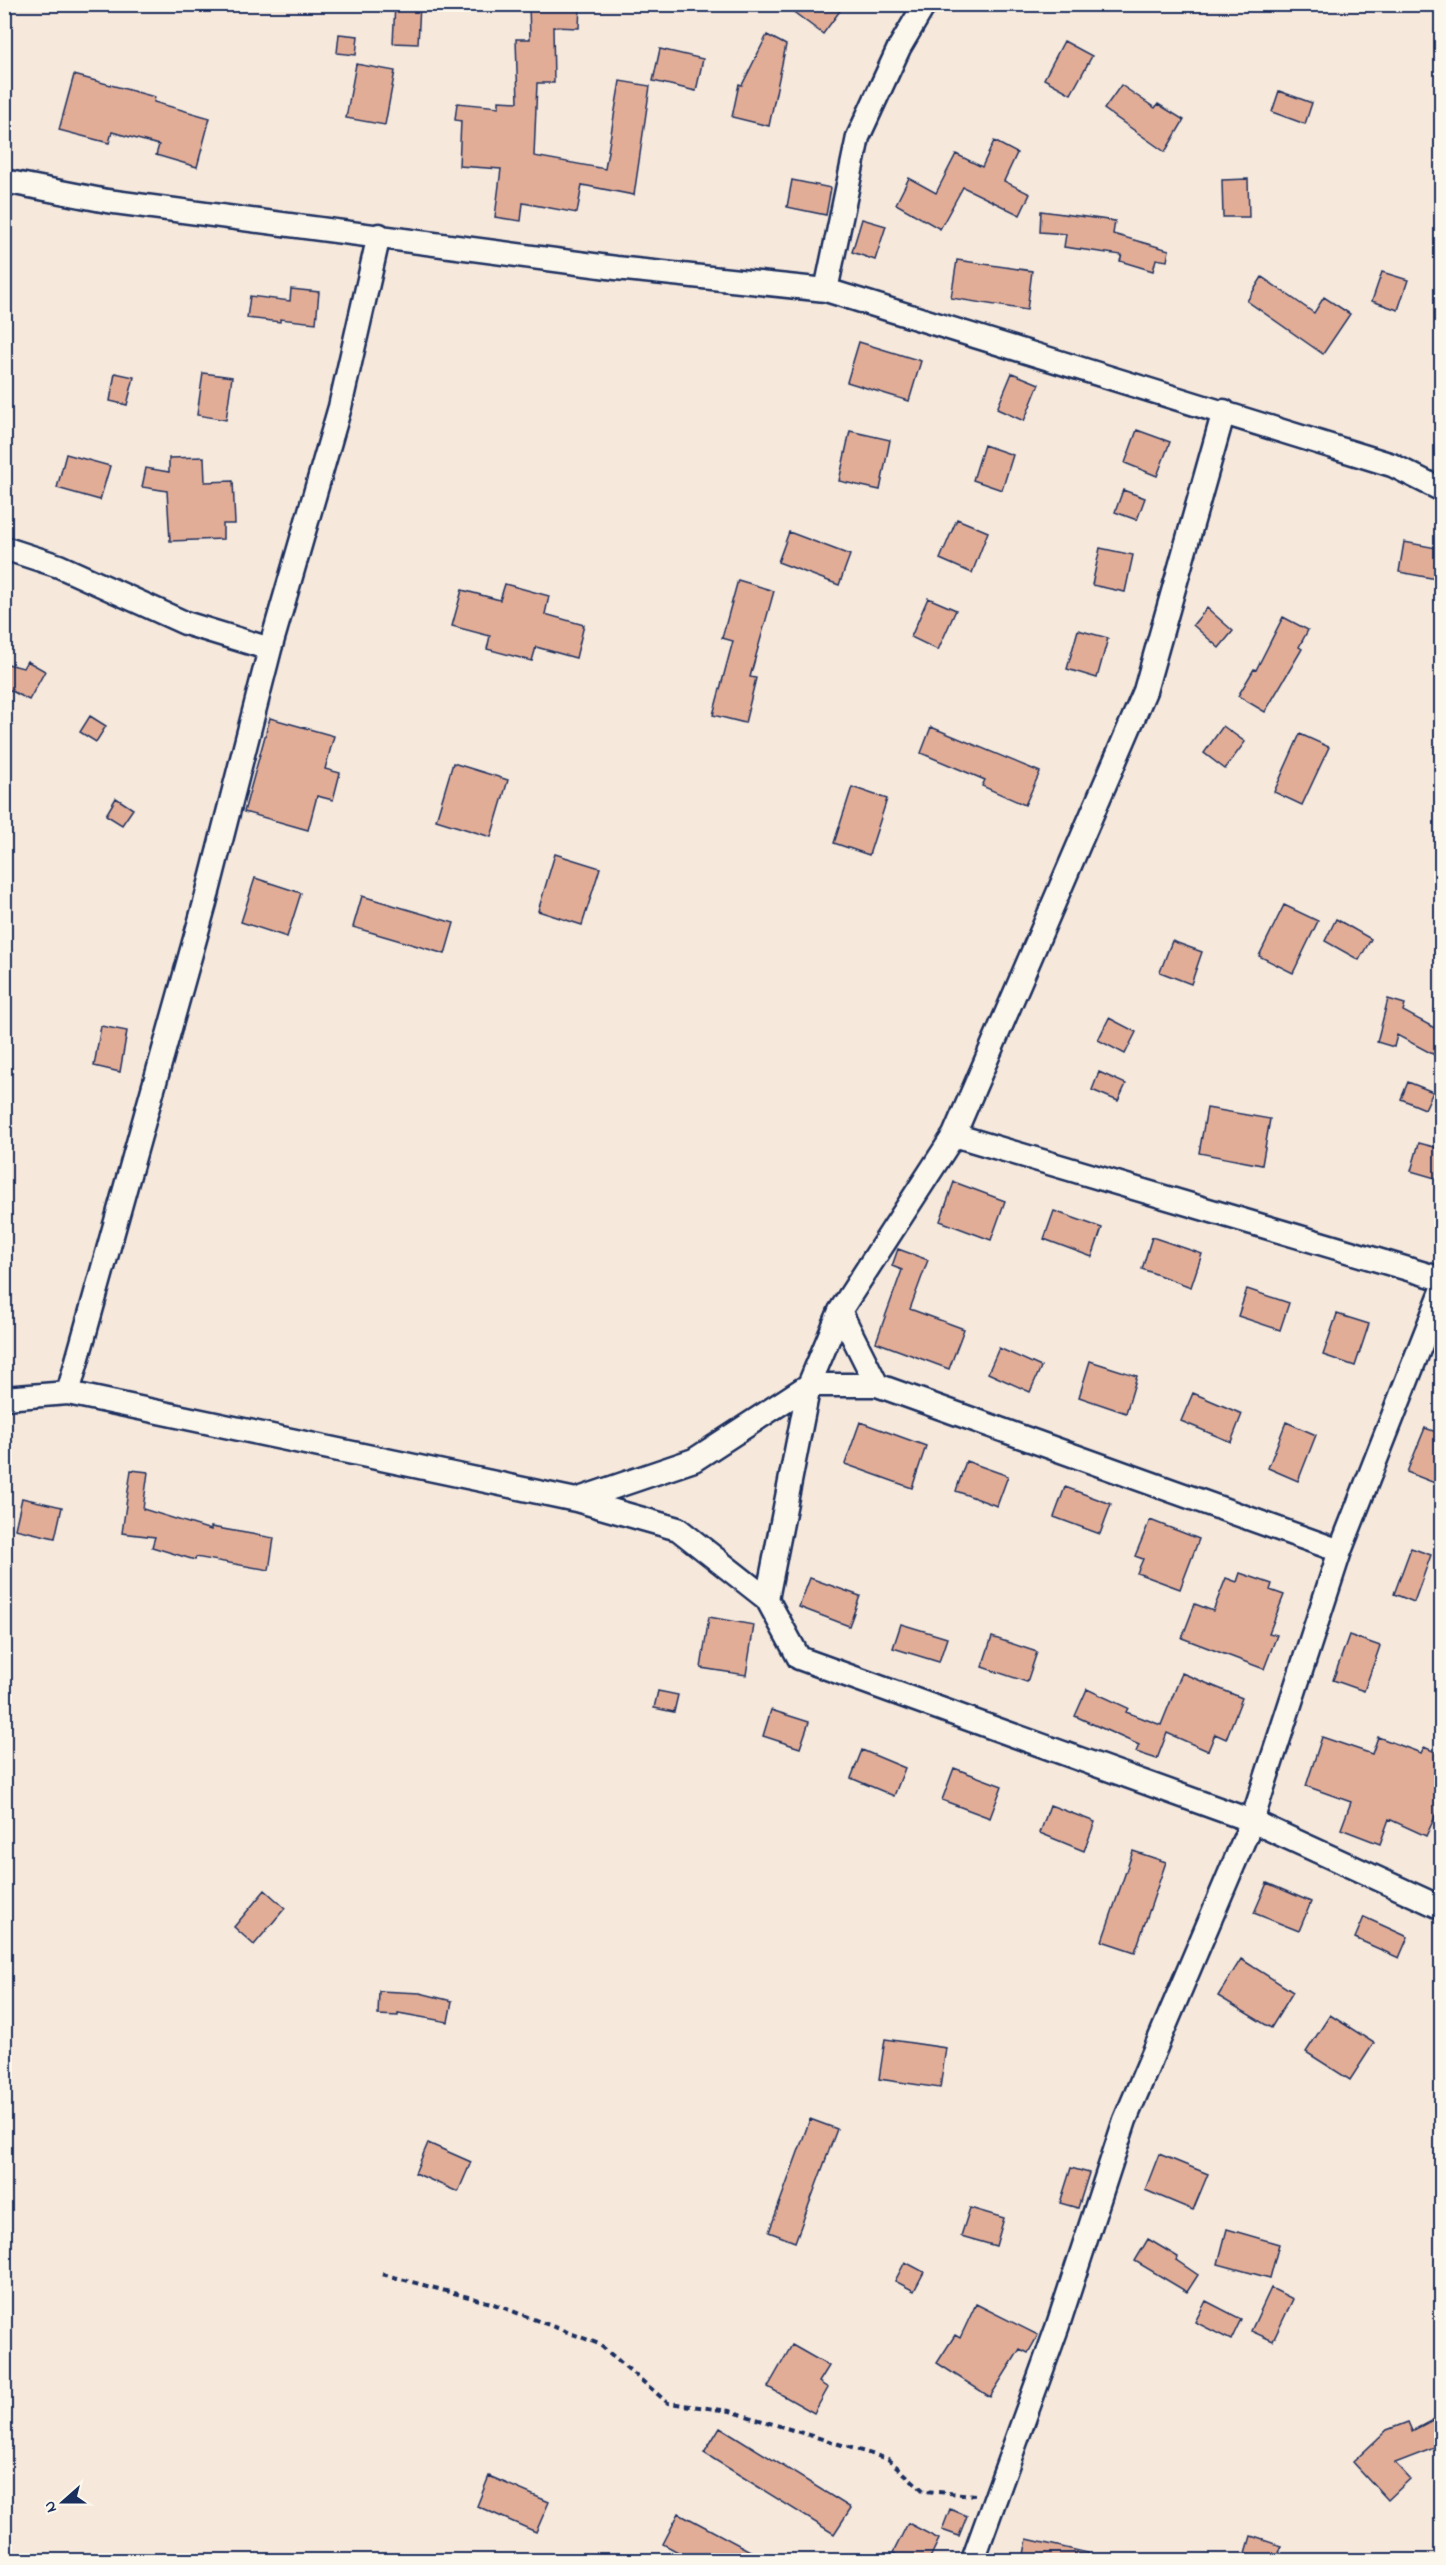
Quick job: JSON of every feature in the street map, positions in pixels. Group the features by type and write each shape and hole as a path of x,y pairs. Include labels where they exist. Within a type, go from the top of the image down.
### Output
{"street":[{"path":"826,290 858,137 899,48 925,4"},
{"path":"4,181 107,201 616,268 826,290 1224,411 1392,465 1442,490"},
{"path":"68,1394 205,903 270,649 340,407 379,235"},
{"path":"767,1599 809,1385 840,1311 954,1135 1145,691 1224,411"},
{"path":"4,548 59,566 185,623 270,649"},
{"path":"954,1135 1442,1279"},
{"path":"974,2560 1057,2328 1125,2120 1252,1821 1340,1551 1442,1291"},
{"path":"840,1311 877,1384"},
{"path":"576,1500 694,1460 809,1385 877,1384 1340,1551"},
{"path":"4,1398 68,1394 576,1500 678,1529 767,1599 798,1658 1252,1821 1442,1908"}],"path":[{"path":"382,2274 491,2303 599,2344 668,2403 730,2411 888,2459 924,2491 996,2497"}],"building":[{"path":"395,4 420,4 418,44 393,43"},
{"path":"529,4 580,4 579,28 553,27 554,83 537,83 534,156 605,169 620,81 650,86 634,195 582,185 577,213 523,203 521,221 495,217 501,169 459,166 461,121 455,120 457,103 499,107 499,101 518,102 516,39 530,39"},
{"path":"783,4 845,4 823,34"},
{"path":"339,34 358,36 356,55 337,53"},
{"path":"767,35 786,45 769,126 732,117 739,84 742,85"},
{"path":"1064,41 1092,56 1071,94 1044,79"},
{"path":"660,49 703,59 696,91 653,81"},
{"path":"356,64 395,71 385,125 346,118"},
{"path":"74,75 155,97 154,102 210,118 197,167 156,155 159,145 112,132 109,143 59,130"},
{"path":"1121,85 1155,108 1158,104 1184,120 1165,152 1104,109"},
{"path":"1279,91 1312,103 1305,124 1272,112"},
{"path":"994,141 1017,153 1004,181 1030,194 1020,215 963,187 940,229 896,204 909,178 936,193 956,154 982,167"},
{"path":"1248,179 1249,217 1223,217 1222,180"},
{"path":"792,180 831,188 826,215 787,207"},
{"path":"1041,211 1115,221 1113,234 1169,250 1167,261 1156,259 1153,271 1120,261 1122,255 1064,247 1066,234 1040,232"},
{"path":"862,219 886,226 875,260 852,252"},
{"path":"957,260 1032,271 1027,310 951,298"},
{"path":"1382,272 1408,280 1398,310 1372,301"},
{"path":"1262,277 1314,313 1324,297 1350,314 1323,354 1247,301"},
{"path":"291,289 319,292 316,323 247,318 250,296 290,301"},
{"path":"859,342 921,361 909,401 847,382"},
{"path":"115,373 134,377 127,405 110,401"},
{"path":"203,373 232,377 226,420 197,415"},
{"path":"1012,373 1039,384 1024,421 997,409"},
{"path":"1137,430 1170,442 1157,476 1125,463"},
{"path":"850,431 890,440 880,490 839,481"},
{"path":"984,445 1013,455 1002,490 973,480"},
{"path":"66,454 110,466 100,500 57,488"},
{"path":"204,457 205,482 233,481 235,524 223,524 223,539 170,541 167,491 142,487 146,468 169,472 169,458"},
{"path":"1123,490 1145,498 1137,520 1115,512"},
{"path":"957,519 988,532 972,573 940,559"},
{"path":"789,532 850,555 839,585 778,562"},
{"path":"1404,542 1442,549 1442,580 1399,572"},
{"path":"1100,548 1133,555 1125,592 1092,585"},
{"path":"738,580 774,591 750,677 756,678 745,723 713,715 733,641 722,638"},
{"path":"505,584 549,596 545,614 584,625 576,658 536,647 532,661 487,649 490,636 452,626 462,590 500,600"},
{"path":"928,598 956,610 938,650 911,637"},
{"path":"1207,608 1233,631 1219,648 1193,625"},
{"path":"1283,617 1308,630 1299,647 1302,649 1265,712 1238,696 1254,669 1256,670"},
{"path":"1078,630 1108,638 1097,678 1067,669"},
{"path":"27,661 45,671 29,700 4,687 4,663 23,668"},
{"path":"90,716 106,726 96,742 80,732"},
{"path":"270,718 334,736 325,769 340,773 333,800 317,796 308,830 244,812"},
{"path":"1223,726 1245,742 1225,769 1204,753"},
{"path":"931,727 1040,772 1025,805 982,786 985,780 921,753"},
{"path":"1300,734 1329,747 1302,805 1274,792"},
{"path":"453,763 508,780 491,837 436,820"},
{"path":"852,787 887,799 869,855 834,843"},
{"path":"116,798 133,809 122,825 106,815"},
{"path":"555,854 600,868 582,925 538,911"},
{"path":"255,878 301,893 287,937 241,922"},
{"path":"362,896 454,923 445,954 353,927"},
{"path":"1284,905 1318,921 1293,973 1259,956"},
{"path":"1336,919 1371,939 1359,960 1325,941"},
{"path":"1172,941 1202,952 1191,984 1160,972"},
{"path":"1388,999 1405,1004 1403,1011 1442,1032 1442,1059 1397,1035 1394,1047 1377,1042"},
{"path":"1109,1018 1136,1032 1125,1054 1098,1040"},
{"path":"101,1026 127,1031 120,1072 94,1066"},
{"path":"1099,1072 1126,1084 1118,1101 1092,1090"},
{"path":"1408,1082 1433,1092 1425,1109 1401,1099"},
{"path":"1207,1108 1270,1119 1262,1165 1199,1153"},
{"path":"1419,1143 1442,1149 1442,1180 1411,1171"},
{"path":"954,1182 1005,1201 991,1240 940,1221"},
{"path":"1054,1211 1102,1228 1092,1257 1044,1239"},
{"path":"1152,1237 1202,1254 1191,1287 1142,1269"},
{"path":"898,1249 928,1260 910,1309 964,1329 949,1369 876,1342 902,1270 892,1266"},
{"path":"1247,1289 1289,1303 1280,1330 1238,1316"},
{"path":"1337,1314 1369,1324 1355,1366 1323,1355"},
{"path":"999,1348 1041,1367 1030,1392 988,1373"},
{"path":"1090,1361 1137,1376 1126,1413 1079,1397"},
{"path":"1193,1393 1242,1414 1231,1442 1181,1421"},
{"path":"860,1422 926,1446 912,1488 845,1464"},
{"path":"1286,1422 1316,1435 1298,1481 1268,1468"},
{"path":"1425,1428 1442,1434 1442,1486 1407,1472"},
{"path":"966,1461 1008,1476 997,1506 956,1491"},
{"path":"131,1470 148,1472 143,1509 211,1530 211,1527 274,1538 269,1570 196,1557 195,1560 152,1547 155,1537 122,1533"},
{"path":"1065,1487 1111,1504 1100,1534 1054,1517"},
{"path":"22,1498 62,1507 55,1538 15,1529"},
{"path":"1150,1520 1199,1539 1180,1589 1137,1573 1143,1559 1135,1556"},
{"path":"1411,1548 1431,1555 1414,1602 1394,1594"},
{"path":"1240,1573 1272,1584 1270,1590 1284,1595 1269,1633 1277,1635 1264,1669 1182,1638 1195,1604 1213,1611 1226,1578 1237,1582"},
{"path":"810,1578 860,1596 849,1626 799,1607"},
{"path":"709,1617 754,1625 746,1675 701,1668"},
{"path":"901,1624 947,1638 939,1662 893,1648"},
{"path":"1349,1635 1380,1646 1364,1691 1333,1680"},
{"path":"992,1637 1037,1652 1027,1682 982,1667"},
{"path":"1182,1673 1242,1698 1226,1739 1215,1734 1208,1751 1167,1733 1157,1759 1136,1752 1139,1745 1075,1716 1087,1689 1128,1708 1126,1712 1161,1725"},
{"path":"658,1691 678,1695 674,1712 654,1708"},
{"path":"771,1710 809,1722 800,1748 763,1736"},
{"path":"1322,1737 1372,1754 1378,1737 1421,1753 1424,1747 1442,1755 1442,1802 1426,1836 1389,1819 1380,1844 1341,1829 1351,1802 1306,1786"},
{"path":"862,1750 905,1768 894,1796 851,1778"},
{"path":"954,1768 1002,1786 990,1818 942,1800"},
{"path":"1050,1805 1095,1822 1084,1851 1040,1833"},
{"path":"1133,1851 1166,1862 1135,1952 1102,1941"},
{"path":"1267,1883 1311,1902 1299,1931 1254,1913"},
{"path":"265,1890 285,1908 254,1945 234,1927"},
{"path":"1364,1917 1408,1937 1399,1958 1355,1938"},
{"path":"1241,1959 1293,1992 1271,2028 1218,1996"},
{"path":"379,1991 420,1993 452,2001 448,2022 398,2013 398,2016 378,2015"},
{"path":"1330,2015 1374,2043 1350,2080 1306,2052"},
{"path":"885,2039 946,2048 940,2088 879,2079"},
{"path":"810,2119 837,2129 795,2242 769,2232"},
{"path":"428,2143 471,2162 458,2192 415,2173"},
{"path":"1159,2154 1208,2174 1193,2210 1145,2190"},
{"path":"1071,2168 1089,2173 1078,2208 1060,2203"},
{"path":"970,2208 1004,2218 996,2246 961,2236"},
{"path":"1227,2229 1279,2244 1270,2278 1218,2264"},
{"path":"1148,2239 1178,2257 1176,2260 1198,2275 1187,2292 1135,2261"},
{"path":"905,2262 924,2272 914,2291 895,2281"},
{"path":"1271,2288 1293,2299 1273,2341 1251,2331"},
{"path":"1206,2301 1241,2319 1231,2340 1195,2322"},
{"path":"976,2304 1038,2335 1028,2353 1020,2349 990,2397 937,2363 955,2335 960,2338"},
{"path":"792,2345 829,2366 819,2382 828,2388 814,2413 768,2387"},
{"path":"1442,2415 1442,2445 1395,2463 1410,2479 1388,2500 1353,2462 1387,2430 1408,2422 1412,2431"},
{"path":"720,2427 851,2508 834,2534 704,2453"},
{"path":"489,2476 549,2502 536,2532 477,2506"},
{"path":"950,2509 967,2516 959,2536 942,2530"},
{"path":"679,2513 767,2560 693,2560 663,2544"},
{"path":"908,2523 939,2539 929,2560 908,2560 893,2553"},
{"path":"1251,2536 1281,2546 1277,2560 1246,2553"},
{"path":"1027,2539 1088,2553 1087,2560 1023,2560"}]}
